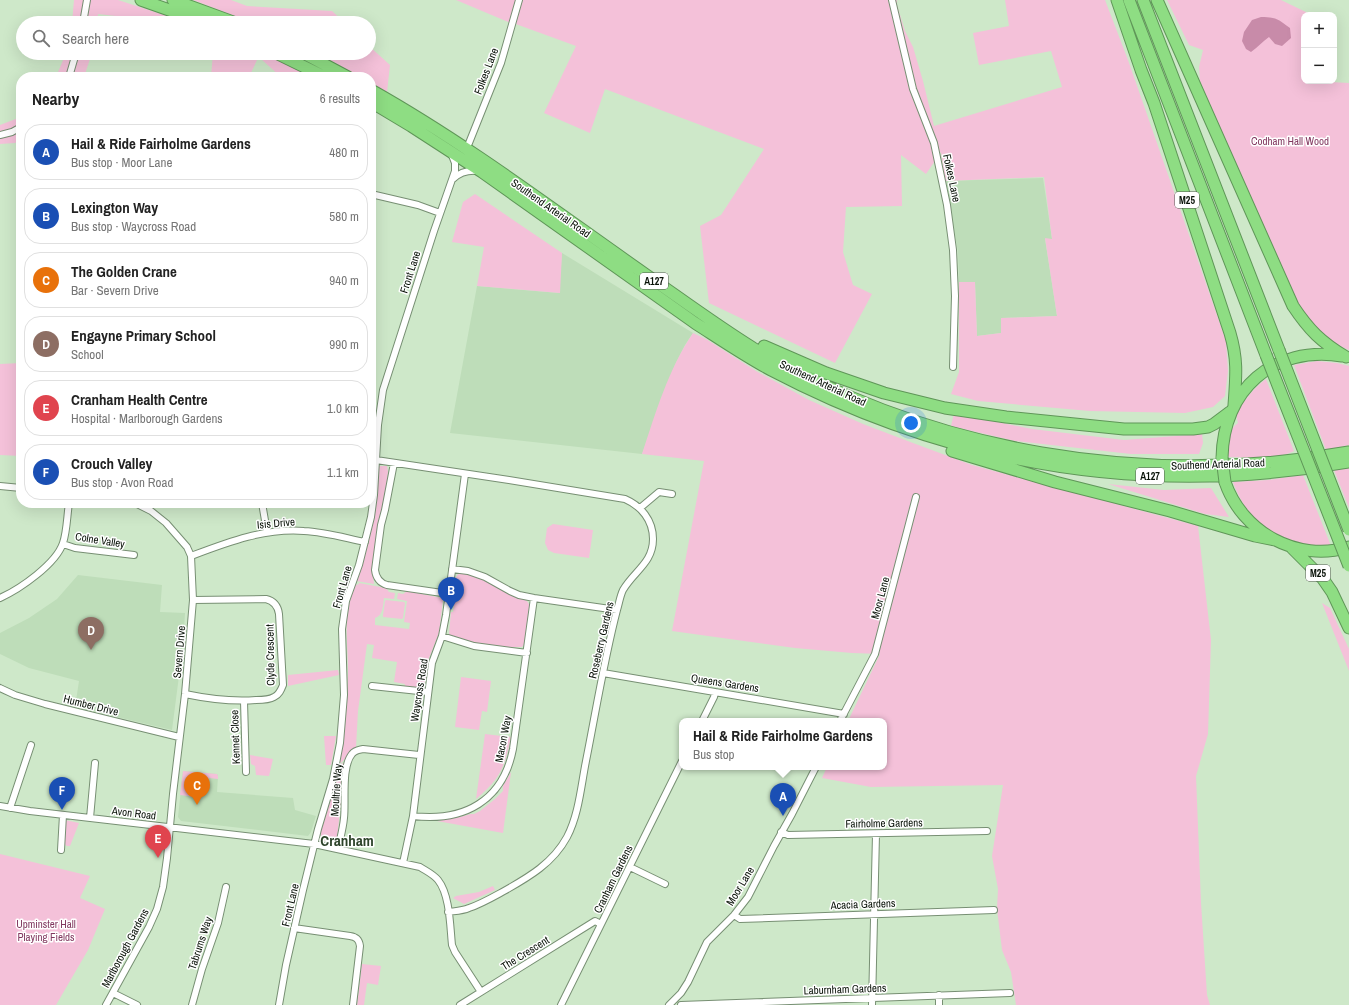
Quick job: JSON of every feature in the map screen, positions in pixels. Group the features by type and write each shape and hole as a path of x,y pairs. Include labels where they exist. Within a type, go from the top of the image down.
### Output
{"highway":[{"path":"141,0 186,16"},
{"path":"173,0 217,16"},
{"name":"M25","path":"1117,0 1141,70 1157,110 1221,303 1231,338 1236,356 1237,369 1232,408"},
{"name":"M25","path":"1129,0 1349,566"},
{"path":"1143,0 1349,530"},
{"path":"1157,0 1293,306 1306,325 1319,339 1347,358"},
{"path":"290,60 315,72"},
{"path":"316,60 339,72"},
{"name":"Southend Arterial Road","path":"376,93 417,116 465,148 701,314 745,343 824,385 876,408 956,434 1039,453 1095,461 1172,466 1223,466 1321,457 1349,452"},
{"name":"Southend Arterial Road","path":"376,105 482,172 695,323 770,369 839,403 899,427 954,444 1037,464 1121,474 1179,477 1230,476 1323,467 1349,462"},
{"path":"701,314 763,346 826,373 884,393 945,408 1030,420 1151,430 1193,429 1208,427 1222,419 1256,378 1273,366 1282,362 1316,354 1347,358"},
{"path":"770,369 818,397 870,422 975,459 1055,482 1170,510 1254,536 1275,540"},
{"path":"1232,408 1224,434 1222,458 1226,482 1232,500 1244,516 1252,524 1275,540 1292,548 1322,551 1349,547"},
{"name":"M25","path":"1292,548 1323,579 1332,592 1349,628"}],"street":[{"path":"84,16 87,0"},
{"name":"Folkes Lane","path":"465,148 469,143 501,63 519,0"},
{"name":"Folkes Lane","path":"892,0 913,89 934,143 947,206 953,250 955,296 953,367"},
{"path":"70,72 74,60"},
{"path":"0,135 16,130"},
{"name":"Front Lane","path":"376,460 378,425 383,390 455,171 454,160 451,153 442,146"},
{"path":"452,180 456,176 466,171 482,172"},
{"path":"376,195 418,205 440,213"},
{"path":"376,460 625,499 640,508 659,492 672,494"},
{"path":"394,464 381,524 375,570 376,576 380,581 387,585 449,594"},
{"name":"Waycross Road","path":"403,863 413,816 432,663 445,625 465,474"},
{"path":"0,486 16,488"},
{"name":"Moor Lane","path":"842,718 875,654 916,497"},
{"path":"0,598 33,578 46,567 63,544 68,508"},
{"name":"Severn Drive","path":"144,508 166,523 182,541 191,556 193,600 185,694 170,827"},
{"path":"263,508 267,532"},
{"name":"Front Lane","path":"279,1005 294,928 314,844 333,779 340,743 344,694 342,629 346,601 365,542 372,508"},
{"name":"Roseberry Gardens","path":"448,912 468,909 532,875 552,858 564,842 577,810 603,673 617,610 623,590 646,561 652,546 653,536 651,526 640,508"},
{"name":"Isis Drive","path":"191,556 227,542 267,532 292,530 316,532 365,542"},
{"name":"Colne Valley","path":"63,544 75,548 134,555"},
{"path":"452,569 476,573 519,595 617,610"},
{"name":"Macon Way","path":"413,816 438,817 462,813 474,808 483,802 497,788 504,777 512,758 534,598"},
{"name":"Clyde Crescent","path":"185,694 208,699 244,701 268,700 274,698 281,690 283,685 278,609 274,602 266,599 193,600"},
{"path":"442,636 474,646 527,653"},
{"name":"Queens Gardens","path":"603,673 844,714"},
{"path":"372,686 428,692"},
{"name":"Humber Drive","path":"0,688 15,695 45,704 180,737"},
{"path":"704,718 715,692"},
{"name":"Kennet Close","path":"244,701 246,772"},
{"path":"10,808 31,745"},
{"name":"Moultrie Way","path":"338,849 345,817 344,795 347,765 348,759 352,754 357,750 363,749 420,755"},
{"path":"90,818 95,763"},
{"name":"Cranham Gardens","path":"561,1005 679,767"},
{"name":"Moor Lane","path":"671,1003 681,993 688,982 706,942 734,915 748,897 814,770"},
{"name":"Avon Road","path":"0,806 63,815 314,844 420,867 438,880 444,892 452,945 481,992"},
{"path":"61,850 63,815"},
{"name":"Marlborough Gardens","path":"106,1005 157,910 163,888 170,827"},
{"name":"Fairholme Gardens","path":"781,832 788,835 987,831"},
{"path":"872,1005 876,834"},
{"path":"630,867 665,884"},
{"name":"Tabrums Way","path":"192,1005 202,969 218,924 226,887"},
{"name":"Acacia Gardens","path":"734,915 740,919 875,913 994,910"},
{"name":"The Crescent","path":"460,1005 595,921 602,924"},
{"path":"294,928 355,937 359,941 360,946 353,1005"},
{"path":"113,993 137,1005"},
{"name":"Laburnham Gardens","path":"671,1003 681,1005 1010,993"},
{"path":"939,996 939,1005"}],"shaded area":[{"path":"1261,17 1270,17 1283,22 1290,28 1291,38 1282,46 1275,44 1269,37 1251,52 1246,49 1242,41 1244,32 1252,20"},
{"path":"1043,178 1052,239 1045,239 1057,316 1001,318 1001,333 977,336 975,282 959,282 958,252 945,181"},
{"path":"562,253 693,333 675,365 642,454 450,433 477,286 559,293"},
{"path":"78,575 162,585 160,612 185,613 183,645 172,730 75,707 79,681 29,668 0,654 0,633 29,618 57,599"},
{"path":"183,771 217,774 217,792 293,798 295,810 316,816 311,832 308,836 181,821 178,817"}],"green space":[{"path":"74,0 118,0 167,16 116,16 98,14 98,16 73,16"},
{"path":"193,0 231,0 247,6 332,11 337,16 235,16"},
{"path":"456,0 897,0 897,5 905,31 913,47 923,81 934,126 1062,87 1051,51 979,65 973,33 1009,26 1005,0 1105,0 1128,60 1226,341 1228,371 1225,396 1213,407 1185,413 1090,411 978,401 951,394 959,372 959,282 975,282 977,336 1001,333 1001,318 1057,316 1045,238 1052,239 1044,177 945,181 941,152 926,174 901,155 902,206 846,207 843,252 853,285 872,294 835,363 709,303 700,226 721,215 764,149 605,89 590,133 544,113 576,46 513,24"},
{"name":"Codham Hall Wood","path":"1167,0 1281,0 1306,12 1301,12 1301,84 1349,83 1349,350 1323,335 1310,321 1292,296 1200,81 1199,67 1203,50 1189,45"},
{"path":"376,52 390,65 387,92 376,86 376,72 351,72 330,60 376,60"},
{"path":"63,60 90,60 86,72 58,72"},
{"path":"212,60 257,60 251,72 211,72"},
{"path":"262,60 282,60 306,72 275,72"},
{"path":"16,119 16,142 0,144 0,125"},
{"path":"475,194 562,253 560,293 477,286 484,247 452,242 463,202"},
{"path":"693,333 706,339 756,371 809,400 863,424 972,465 1198,526 1211,640 1208,734 1196,776 1201,903 1207,995 1210,1005 1016,1005 1011,972 1002,950 997,909 998,889 992,856 1003,785 871,787 822,778 826,770 887,770 887,718 849,718 880,654 795,648 672,631 704,461 642,454 670,376 684,347"},
{"path":"1317,361 1349,366 1349,445 1326,450 1294,365"},
{"path":"16,363 16,456 0,455 0,364"},
{"path":"1266,379 1294,451 1288,454 1271,457 1228,457 1228,443 1230,434 1234,426 1238,423 1236,415 1249,395"},
{"path":"954,413 1032,429 1124,440 1202,434 1203,443 1199,454 1131,454 1015,441 951,426"},
{"path":"387,466 388,472 383,509 378,522 372,568 374,584 356,581 370,508 376,508 376,477 378,467"},
{"path":"1349,468 1349,508 1334,470"},
{"path":"1303,475 1331,546 1314,546 1299,543 1284,538 1271,531 1248,511 1233,482 1268,480"},
{"path":"1108,484 1164,490 1211,488 1229,517 1205,514"},
{"path":"553,524 593,530 589,558 554,553 548,550 545,543 547,528"},
{"path":"459,573 483,579 509,594 527,601 530,606 525,643 522,647 510,648 474,643 451,636 449,634 451,612 453,612 454,605 452,604 456,577"},
{"path":"359,583 386,588 389,592 395,593 394,599 384,598 381,613 375,618 375,625 409,629 410,623 404,622 407,601 397,599 398,593 403,594 407,591 442,598 443,600 439,633 429,658 423,689 404,688 405,684 394,682 397,662 372,658 374,645 367,644 358,711 356,747 339,764 347,695 348,607 355,584 358,585"},
{"path":"386,600 405,603 402,619 383,617"},
{"path":"1322,603 1330,608 1349,649 1349,671"},
{"path":"338,670 339,675 288,686 288,675"},
{"path":"461,677 491,681 487,712 482,711 479,730 455,727"},
{"path":"485,734 511,737 506,757 500,772 491,785 476,799"},
{"path":"324,736 336,736 331,765 326,765"},
{"path":"250,755 273,759 269,776 256,775 255,766 251,764"},
{"path":"345,762 337,839 332,843 325,841 321,837 321,829 331,798 339,765"},
{"path":"183,771 217,774 218,779 209,778 208,781 197,780 195,797 180,795"},
{"path":"511,772 503,833 437,821 474,814 480,811 503,791 503,786"},
{"path":"65,820 79,823 70,846 64,844"},
{"name":"Upminster Hall Playing Fields","path":"0,854 90,876 80,898 105,909 88,950 56,1005 0,1005"},
{"path":"493,886 495,890 464,904 453,898 456,896 479,892"},
{"path":"362,964 381,966 378,985 367,983 364,1005 357,1005"}],"place":[{"name":"Lexington Way","path":"451,610"},
{"name":"Engayne Primary School","path":"91,650"},
{"name":"The Golden Crane","path":"197,805"},
{"name":"Crouch Valley","path":"62,810"},
{"name":"Hail & Ride Fairholme Gardens","path":"783,816"},
{"name":"Cranham Health Centre","path":"158,858"}],"district":[{"name":"Cranham","path":"347,841"}]}
